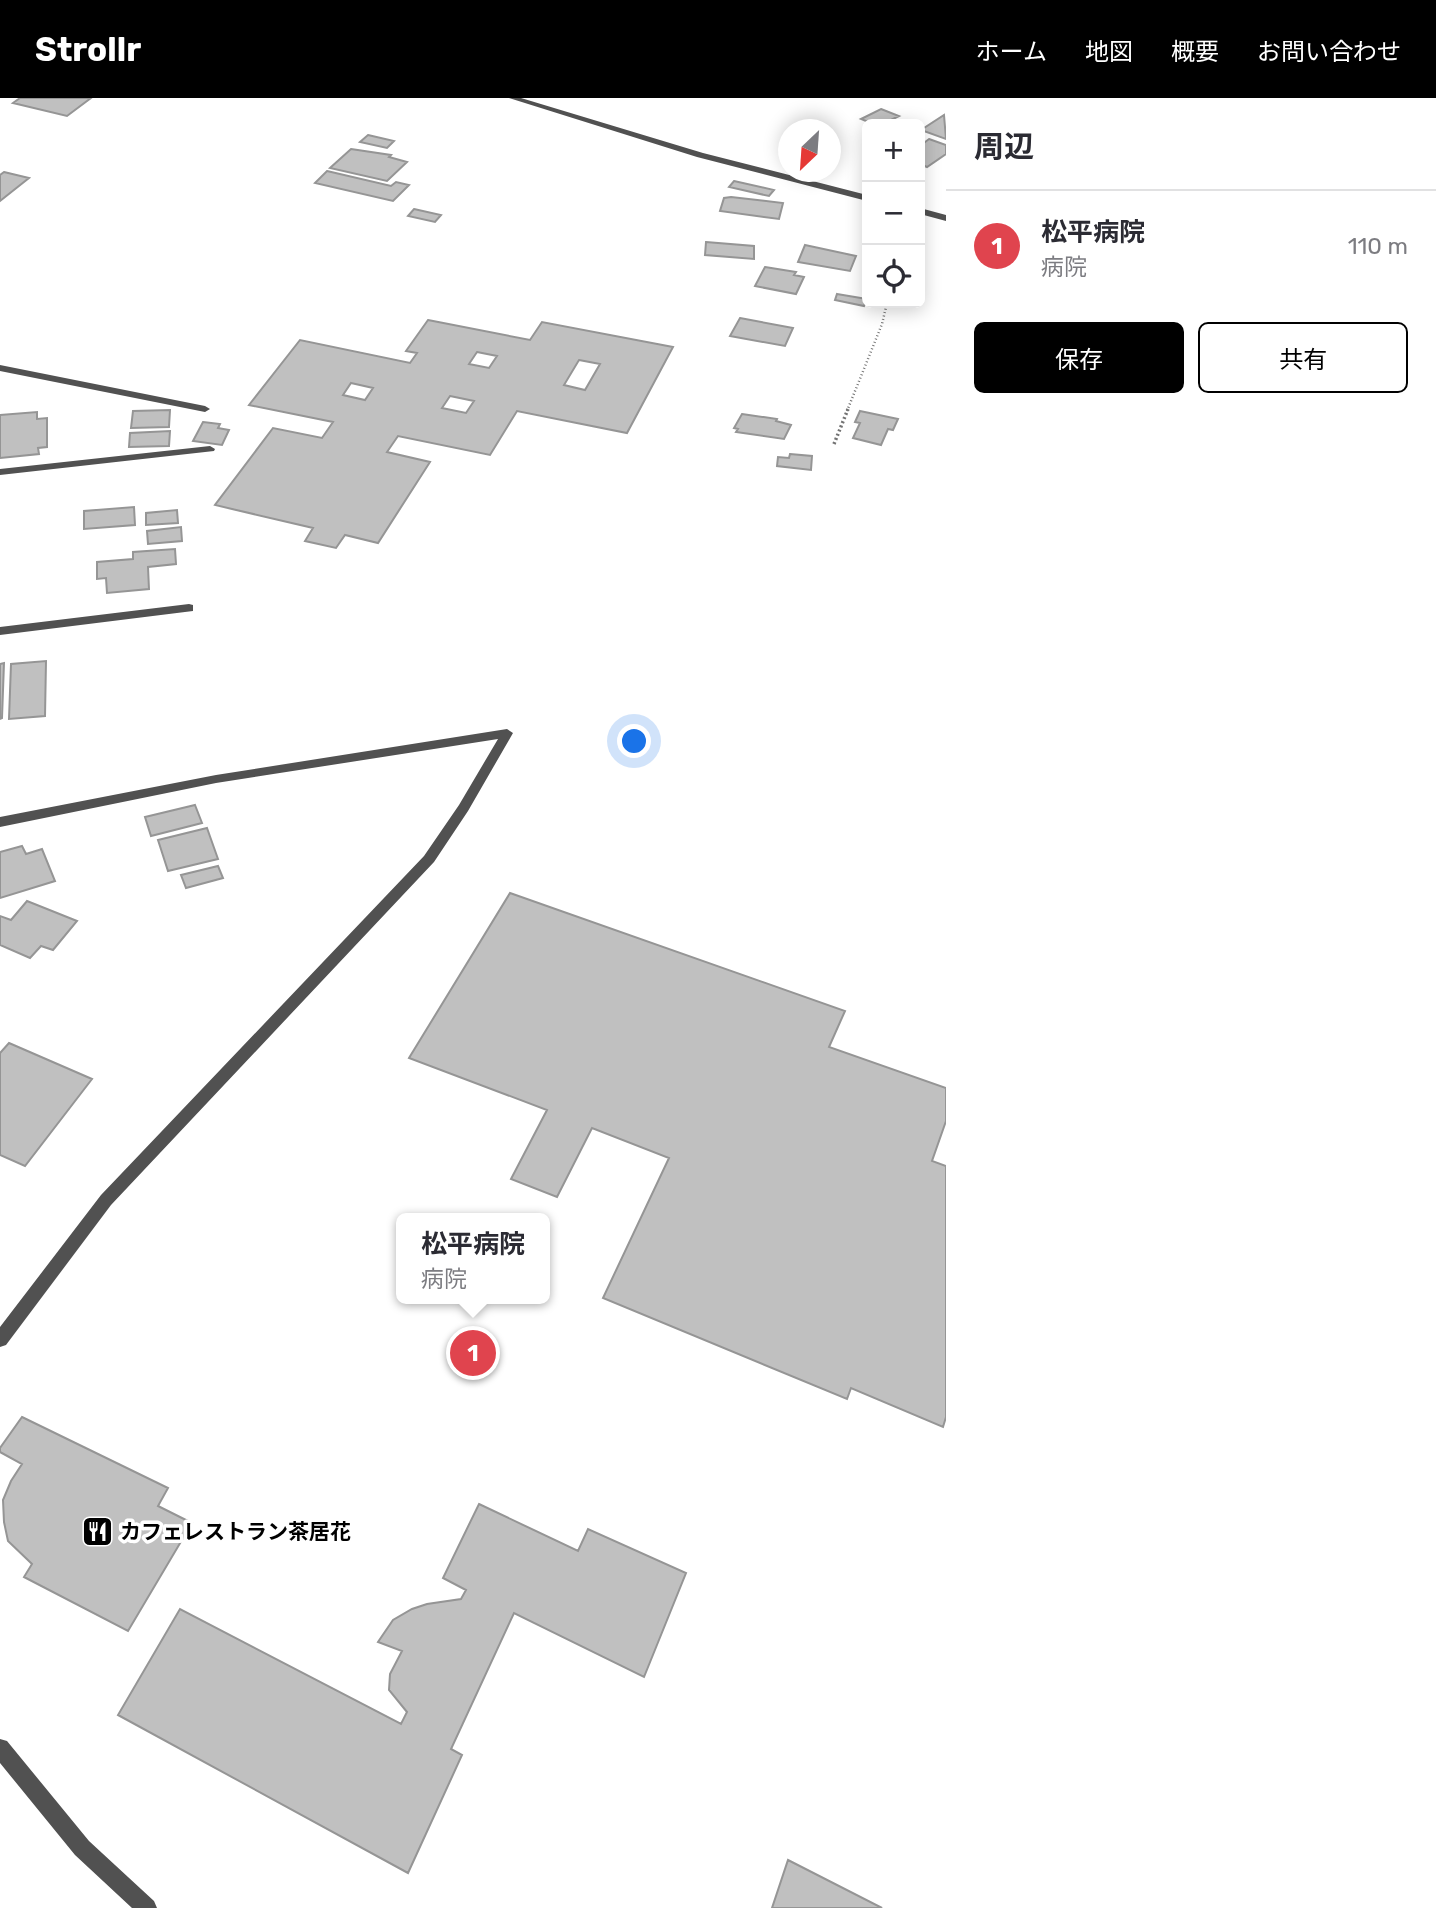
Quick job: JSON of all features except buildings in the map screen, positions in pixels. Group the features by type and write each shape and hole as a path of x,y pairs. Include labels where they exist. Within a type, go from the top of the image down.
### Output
{"street":[{"path":"513,98 700,155 862,197"},
{"path":"925,212 946,218"},
{"path":"0,368 205,409"},
{"path":"0,471 210,449"},
{"path":"0,631 189,608"},
{"path":"0,822 216,779 507,733 464,808 429,859 106,1200 0,1340"},
{"path":"0,1748 82,1848 147,1908"}],"path":[{"path":"834,444 882,324 886,308"}],"place":[{"name":"松平病院","path":"473,1353"},
{"name":"カフェレストラン茶居花","path":"97,1532"}]}
